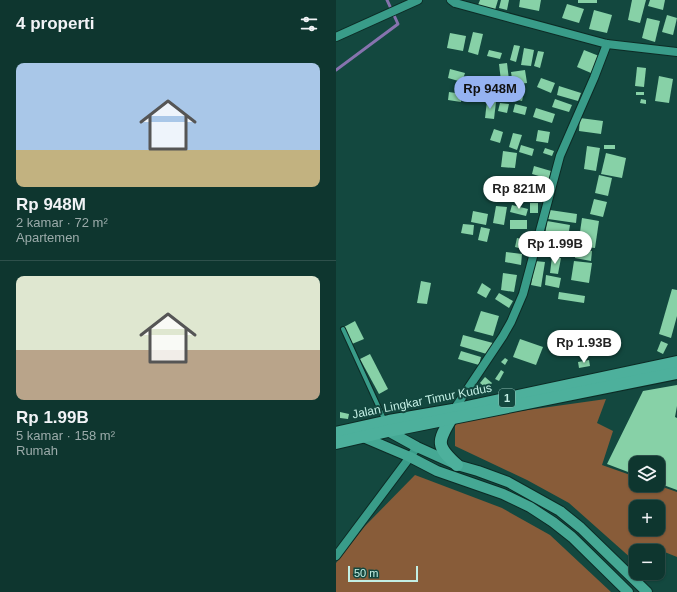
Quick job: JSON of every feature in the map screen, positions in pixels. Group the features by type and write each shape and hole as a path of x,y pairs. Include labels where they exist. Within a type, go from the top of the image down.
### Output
{"highway":[{"name":"Jalan Lingkar Timur Kudus","path":"452,414 677,362"},
{"name":"Jalan Lingkar Timur Kudus","path":"336,443 362,432 387,426 677,373"},
{"path":"452,414 440,439 442,448 447,456 457,465"},
{"name":"Jalan Lingkar Timur Kudus","path":"336,433 362,432"}],"main road":[{"path":"387,426 417,447 457,465 508,482 560,511 581,528 647,592"},
{"path":"362,432 437,471 503,494 530,507 572,537 628,592"}],"street":[{"path":"336,37 418,0"},
{"path":"451,0 455,3 607,44 677,52"},
{"path":"452,414 503,336 517,309 523,294 560,156 607,44"},
{"path":"336,556 417,447"}],"lane":[{"path":"343,329 387,426"}],"shaded area":[{"path":"606,399 597,423 613,431 602,465 629,475 629,492 665,492 665,488 677,492 677,557 665,552 665,544 629,544 629,556 569,503 527,480 455,446 455,424 507,413"},
{"path":"415,475 502,508 550,535 611,592 336,592 336,563 365,526"}],"building":[{"path":"480,0 498,0 495,10 478,5"},
{"path":"501,0 509,0 507,10 499,8"},
{"path":"520,0 541,0 539,11 519,7"},
{"path":"578,0 597,0 597,3 578,3"},
{"path":"632,0 646,0 640,23 628,20"},
{"path":"650,0 665,0 663,10 648,6"},
{"path":"567,4 584,9 579,23 562,18"},
{"path":"594,10 612,15 607,33 589,29"},
{"path":"667,15 677,18 673,35 662,32"},
{"path":"647,18 660,21 655,42 642,38"},
{"path":"473,32 483,34 478,55 468,52"},
{"path":"450,33 466,36 463,51 447,48"},
{"path":"514,45 520,46 516,62 510,60"},
{"path":"524,48 534,50 531,66 521,65"},
{"path":"489,50 502,53 500,59 487,56"},
{"path":"584,50 599,56 591,73 577,67"},
{"path":"538,51 544,52 540,68 534,66"},
{"path":"507,63 509,80 501,81 499,64"},
{"path":"637,67 646,68 644,87 635,86"},
{"path":"450,69 465,73 462,82 448,78"},
{"path":"525,70 527,83 513,85 511,72"},
{"path":"659,76 673,79 669,103 655,101"},
{"path":"541,78 555,83 551,93 537,87"},
{"path":"483,85 499,87 498,97 481,94"},
{"path":"559,86 581,93 578,101 557,95"},
{"path":"511,89 524,92 522,101 509,98"},
{"path":"449,92 462,94 461,102 448,100"},
{"path":"636,92 644,92 644,95 636,95"},
{"path":"555,99 572,105 569,112 552,107"},
{"path":"641,99 646,100 646,104 640,103"},
{"path":"487,101 496,102 494,119 485,118"},
{"path":"500,103 509,104 507,113 498,111"},
{"path":"515,104 527,107 525,115 513,112"},
{"path":"536,108 555,114 552,123 533,117"},
{"path":"580,118 603,121 601,134 579,131"},
{"path":"494,129 503,132 500,143 490,140"},
{"path":"538,130 550,132 548,143 536,141"},
{"path":"513,133 522,135 517,150 509,147"},
{"path":"521,145 534,149 532,156 519,152"},
{"path":"604,145 615,145 615,149 604,149"},
{"path":"587,146 600,148 596,171 584,169"},
{"path":"545,148 554,151 552,156 543,153"},
{"path":"503,151 517,153 515,168 501,167"},
{"path":"606,153 626,158 622,178 601,174"},
{"path":"534,166 551,171 549,179 532,174"},
{"path":"599,175 612,178 608,196 595,193"},
{"path":"514,178 542,183 540,194 512,188"},
{"path":"493,183 507,185 505,199 490,197"},
{"path":"594,199 607,202 603,217 590,214"},
{"path":"530,203 538,203 538,213 530,213"},
{"path":"512,205 528,209 526,216 510,212"},
{"path":"496,206 507,207 504,225 493,223"},
{"path":"550,210 577,214 576,223 548,219"},
{"path":"473,211 488,214 486,225 471,222"},
{"path":"582,218 599,221 595,248 578,246"},
{"path":"510,220 527,220 527,229 510,229"},
{"path":"547,221 570,225 565,255 543,252"},
{"path":"463,224 474,225 473,235 461,233"},
{"path":"481,227 490,229 487,242 478,240"},
{"path":"517,238 533,242 530,251 515,247"},
{"path":"576,248 592,251 591,261 575,258"},
{"path":"506,252 522,254 521,265 505,262"},
{"path":"552,257 561,258 558,274 550,273"},
{"path":"535,261 545,262 541,287 531,285"},
{"path":"574,261 592,263 589,283 571,280"},
{"path":"503,273 517,275 514,292 501,290"},
{"path":"546,275 561,278 559,288 545,285"},
{"path":"421,281 431,283 427,304 417,303"},
{"path":"482,283 491,289 486,298 477,293"},
{"path":"672,289 677,290 677,316 671,338 659,334"},
{"path":"559,292 585,296 584,303 558,299"},
{"path":"499,293 513,301 509,308 495,299"},
{"path":"481,311 499,316 493,336 474,331"},
{"path":"355,321 364,339 352,344 344,327"},
{"path":"463,335 493,343 490,355 460,346"},
{"path":"520,339 543,347 536,365 513,357"},
{"path":"661,341 668,344 663,354 657,351"},
{"path":"461,351 481,357 479,365 458,359"},
{"path":"370,354 388,389 379,394 360,359"},
{"path":"505,358 508,360 505,365 501,362"},
{"path":"589,360 590,366 579,368 578,362"},
{"path":"501,370 504,372 499,381 495,379"},
{"path":"485,377 492,383 487,389 480,383"},
{"path":"677,385 677,406 675,417 677,418 677,490 665,486 665,456 629,456 629,472 607,464 643,391"},
{"path":"340,412 349,414 348,419 340,418"}],"waterway":[{"path":"336,70 398,24 387,0"}]}
